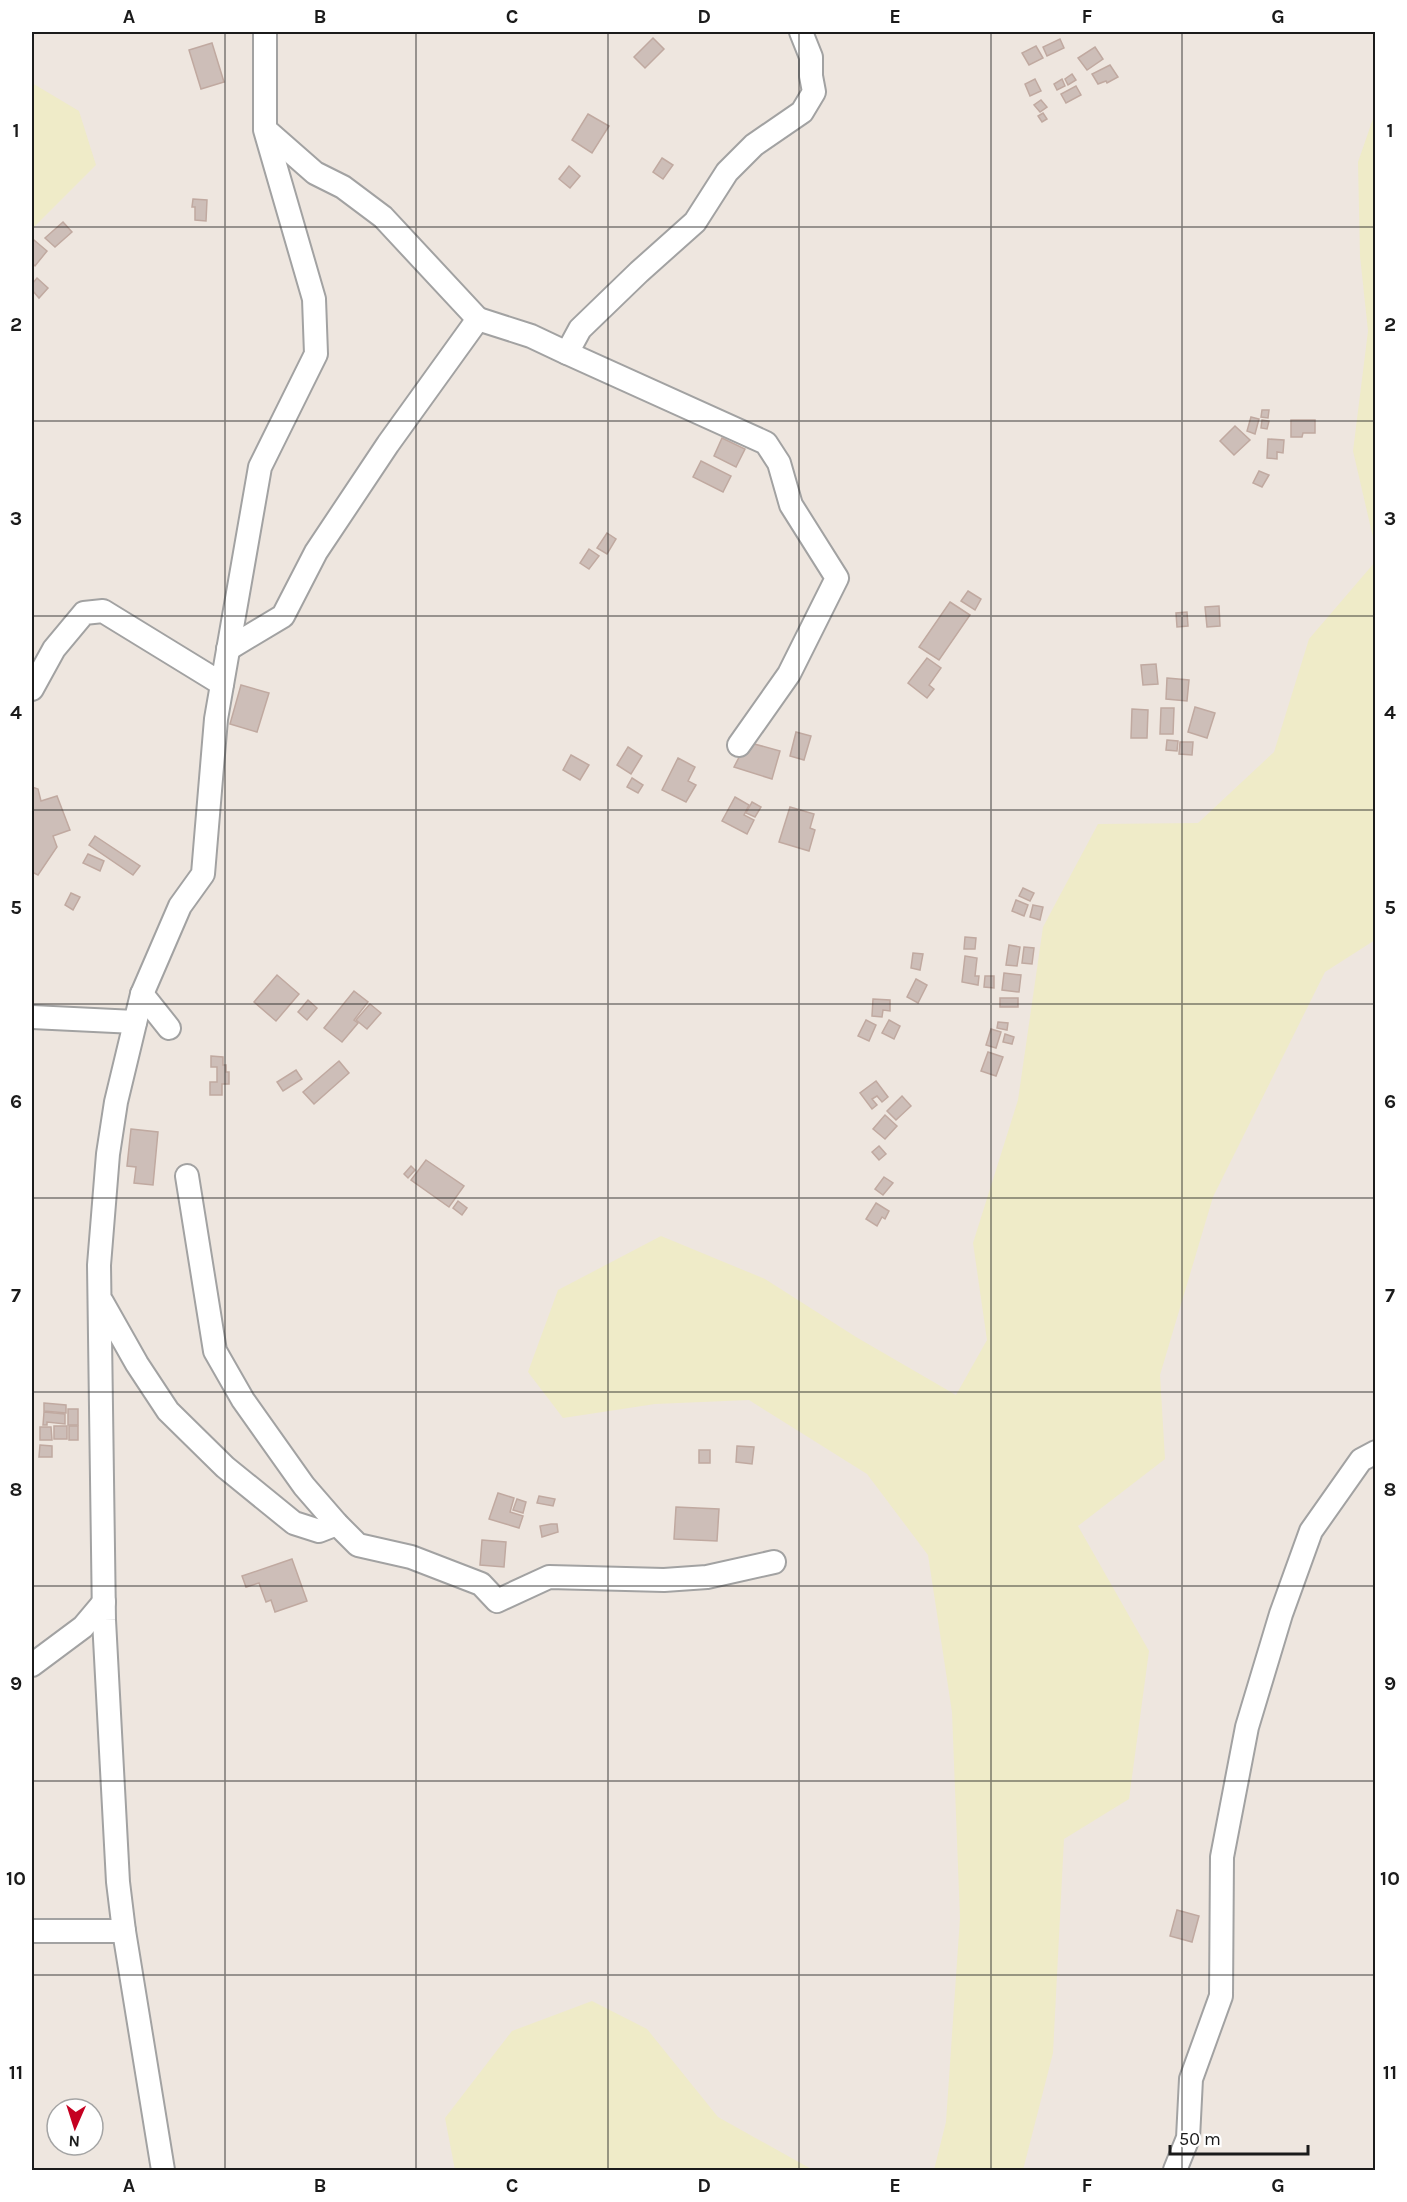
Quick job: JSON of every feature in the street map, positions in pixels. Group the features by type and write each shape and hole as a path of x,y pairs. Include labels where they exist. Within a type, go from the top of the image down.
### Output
{"street":[{"path":"163,2170 118,1882 104,1602 99,1265 108,1154 116,1102 142,994 180,906 202,874 216,719 260,467 316,354 314,298 266,130 265,32"},
{"path":"567,354 580,329 695,222 727,172 754,145 802,112 814,92 811,57 801,32"},
{"path":"266,130 315,173 343,187 382,217 478,319 531,336 766,443 779,463 791,505 837,578 789,674 739,745"},
{"path":"228,649 283,616 316,552 388,444 478,319"},
{"path":"32,689 54,649 84,614 103,611 222,684"},
{"path":"142,994 169,1029"},
{"path":"32,1017 135,1022"},
{"path":"187,1176 215,1351 243,1400 304,1486 358,1545 411,1557 481,1584 497,1601 549,1577 664,1580 707,1577 774,1562"},
{"path":"100,1298 137,1364 168,1411 225,1467 294,1522 319,1531 337,1524"},
{"path":"1175,2170 1188,2138 1191,2079 1221,1996 1222,1857 1247,1727 1281,1614 1311,1532 1361,1460 1376,1452"},
{"path":"32,1665 83,1627 104,1602"},
{"path":"32,1931 124,1931"}],"shaded area":[{"path":"32,83 79,111 96,165 32,229"},
{"path":"1375,113 1375,546 1353,451 1368,331 1360,256 1358,162"},
{"path":"1375,562 1375,940 1325,972 1213,1197 1160,1375 1165,1459 1078,1526 1149,1651 1129,1799 1064,1839 1053,2053 1023,2170 934,2170 946,2122 960,1918 952,1712 928,1555 867,1474 749,1400 655,1404 563,1418 528,1372 558,1290 661,1236 765,1279 856,1337 956,1395 987,1340 973,1243 1018,1100 1043,927 1098,824 1198,823 1274,752 1309,639"},
{"path":"592,2001 647,2029 718,2117 813,2170 455,2170 445,2118 512,2031"}],"building":[{"path":"653,38 664,49 645,68 634,57"},
{"path":"1060,39 1064,48 1047,56 1043,47"},
{"path":"212,43 224,82 201,89 189,50"},
{"path":"1036,46 1043,58 1029,65 1022,53"},
{"path":"1095,47 1103,59 1087,70 1078,58"},
{"path":"1110,65 1118,77 1107,83 1106,81 1098,84 1092,74"},
{"path":"1072,74 1076,80 1068,85 1065,79"},
{"path":"1035,79 1041,91 1030,96 1025,84"},
{"path":"1062,79 1065,86 1057,90 1054,84"},
{"path":"1076,86 1081,95 1066,103 1061,94"},
{"path":"1041,100 1047,107 1040,112 1034,105"},
{"path":"1043,113 1047,119 1042,122 1038,116"},
{"path":"588,114 609,126 592,153 572,140"},
{"path":"662,158 673,165 663,179 653,172"},
{"path":"569,166 580,176 570,188 559,179"},
{"path":"193,199 207,200 206,221 195,220"},
{"path":"63,222 72,232 55,247 45,238"},
{"path":"34,240 47,251 35,266 32,263"},
{"path":"37,278 48,288 39,298 32,290 32,284"},
{"path":"1262,410 1269,410 1268,418 1261,417"},
{"path":"1251,417 1259,419 1255,434 1247,431"},
{"path":"1262,420 1269,421 1267,429 1261,428"},
{"path":"1291,420 1315,420 1315,433 1303,433 1302,437 1291,437"},
{"path":"1235,426 1250,440 1234,455 1220,441"},
{"path":"722,438 745,449 736,467 714,456"},
{"path":"1268,439 1284,440 1283,453 1277,452 1277,459 1267,458"},
{"path":"701,461 731,476 723,492 693,477"},
{"path":"1259,471 1269,475 1262,487 1253,483"},
{"path":"607,533 616,539 607,554 597,548"},
{"path":"589,549 599,556 589,569 580,563"},
{"path":"968,591 981,599 975,610 961,601"},
{"path":"950,602 970,615 939,660 919,647"},
{"path":"1219,606 1220,626 1207,627 1205,607"},
{"path":"1187,612 1188,626 1177,627 1176,613"},
{"path":"927,658 941,668 929,685 934,689 927,698 908,683"},
{"path":"1156,664 1158,684 1143,685 1141,665"},
{"path":"1167,678 1189,680 1187,701 1166,699"},
{"path":"241,685 269,693 257,732 230,724"},
{"path":"1195,707 1215,713 1207,738 1188,732"},
{"path":"1161,708 1174,708 1173,734 1160,734"},
{"path":"1132,709 1148,710 1147,738 1131,738"},
{"path":"796,732 811,736 804,760 790,756"},
{"path":"1167,740 1178,741 1177,751 1166,750"},
{"path":"747,742 780,751 772,779 734,767"},
{"path":"1180,742 1193,742 1192,755 1179,754"},
{"path":"628,747 642,756 631,774 617,765"},
{"path":"571,755 589,765 580,780 563,770"},
{"path":"678,758 695,767 688,781 696,785 686,802 662,790"},
{"path":"632,778 643,785 638,793 627,787"},
{"path":"32,787 38,789 41,801 57,796 70,830 53,836 57,847 38,875 32,872"},
{"path":"735,797 749,805 744,815 754,820 747,834 722,821"},
{"path":"752,802 761,807 755,817 746,813"},
{"path":"790,807 814,814 810,828 815,830 809,851 779,842"},
{"path":"95,836 140,866 133,875 89,845"},
{"path":"88,854 104,861 100,871 83,863"},
{"path":"1023,888 1034,893 1030,901 1019,896"},
{"path":"71,893 80,897 73,910 65,905"},
{"path":"1016,900 1028,905 1024,916 1012,911"},
{"path":"1033,905 1043,907 1040,920 1030,917"},
{"path":"965,937 976,938 975,949 964,949"},
{"path":"1009,945 1020,947 1017,966 1006,965"},
{"path":"1024,947 1034,948 1032,964 1022,963"},
{"path":"913,953 923,954 920,970 911,968"},
{"path":"965,956 977,958 975,976 979,976 978,985 962,982"},
{"path":"1004,973 1021,975 1019,992 1002,990"},
{"path":"277,975 299,994 276,1021 254,1002"},
{"path":"985,976 994,976 994,988 984,987"},
{"path":"916,979 927,985 918,1003 907,997"},
{"path":"354,991 368,1002 354,1020 358,1023 342,1042 324,1028"},
{"path":"1000,998 1018,998 1018,1007 1000,1007"},
{"path":"873,999 890,1000 890,1011 883,1010 882,1017 872,1016"},
{"path":"308,1000 317,1008 307,1020 298,1012"},
{"path":"370,1004 381,1013 367,1029 356,1020"},
{"path":"866,1020 876,1025 869,1041 858,1036"},
{"path":"889,1020 900,1026 894,1039 882,1033"},
{"path":"998,1022 1008,1023 1007,1030 997,1028"},
{"path":"991,1029 1001,1032 996,1048 986,1045"},
{"path":"1005,1034 1014,1037 1012,1044 1003,1042"},
{"path":"988,1052 1003,1057 996,1076 981,1071"},
{"path":"211,1056 223,1057 223,1065 226,1065 226,1072 229,1072 229,1084 222,1084 222,1095 210,1095 210,1082 217,1082 217,1067 211,1067"},
{"path":"339,1061 349,1073 314,1104 303,1092"},
{"path":"296,1070 302,1079 283,1091 277,1082"},
{"path":"876,1081 888,1097 882,1102 877,1096 872,1099 877,1105 872,1109 860,1093"},
{"path":"902,1096 911,1106 896,1120 887,1111"},
{"path":"885,1115 897,1126 885,1139 873,1129"},
{"path":"131,1129 158,1132 153,1185 134,1183 136,1167 127,1166"},
{"path":"879,1146 886,1154 879,1160 872,1152"},
{"path":"426,1160 464,1186 449,1207 411,1180"},
{"path":"411,1166 415,1170 408,1178 404,1174"},
{"path":"884,1177 893,1183 883,1195 875,1189"},
{"path":"458,1201 467,1208 462,1215 453,1208"},
{"path":"876,1203 889,1211 885,1219 882,1217 877,1226 866,1219"},
{"path":"44,1403 66,1405 66,1413 44,1411"},
{"path":"68,1409 78,1409 78,1425 68,1425"},
{"path":"44,1412 65,1414 65,1424 47,1422 47,1425 43,1425"},
{"path":"54,1426 67,1426 67,1439 54,1439"},
{"path":"69,1426 78,1426 78,1440 69,1440"},
{"path":"40,1427 51,1427 52,1440 40,1440"},
{"path":"40,1445 52,1446 52,1457 39,1457"},
{"path":"737,1446 754,1447 752,1464 736,1462"},
{"path":"699,1450 710,1450 710,1463 699,1463"},
{"path":"498,1493 514,1498 510,1512 523,1516 519,1528 489,1519"},
{"path":"539,1496 555,1499 553,1506 537,1503"},
{"path":"517,1499 526,1502 523,1513 513,1510"},
{"path":"676,1507 719,1509 717,1541 674,1539"},
{"path":"557,1524 558,1532 542,1537 540,1526"},
{"path":"482,1540 506,1542 504,1567 480,1565"},
{"path":"292,1559 307,1601 275,1612 271,1600 266,1602 259,1583 246,1587 242,1576"},
{"path":"1177,1910 1199,1916 1192,1942 1170,1936"}]}
